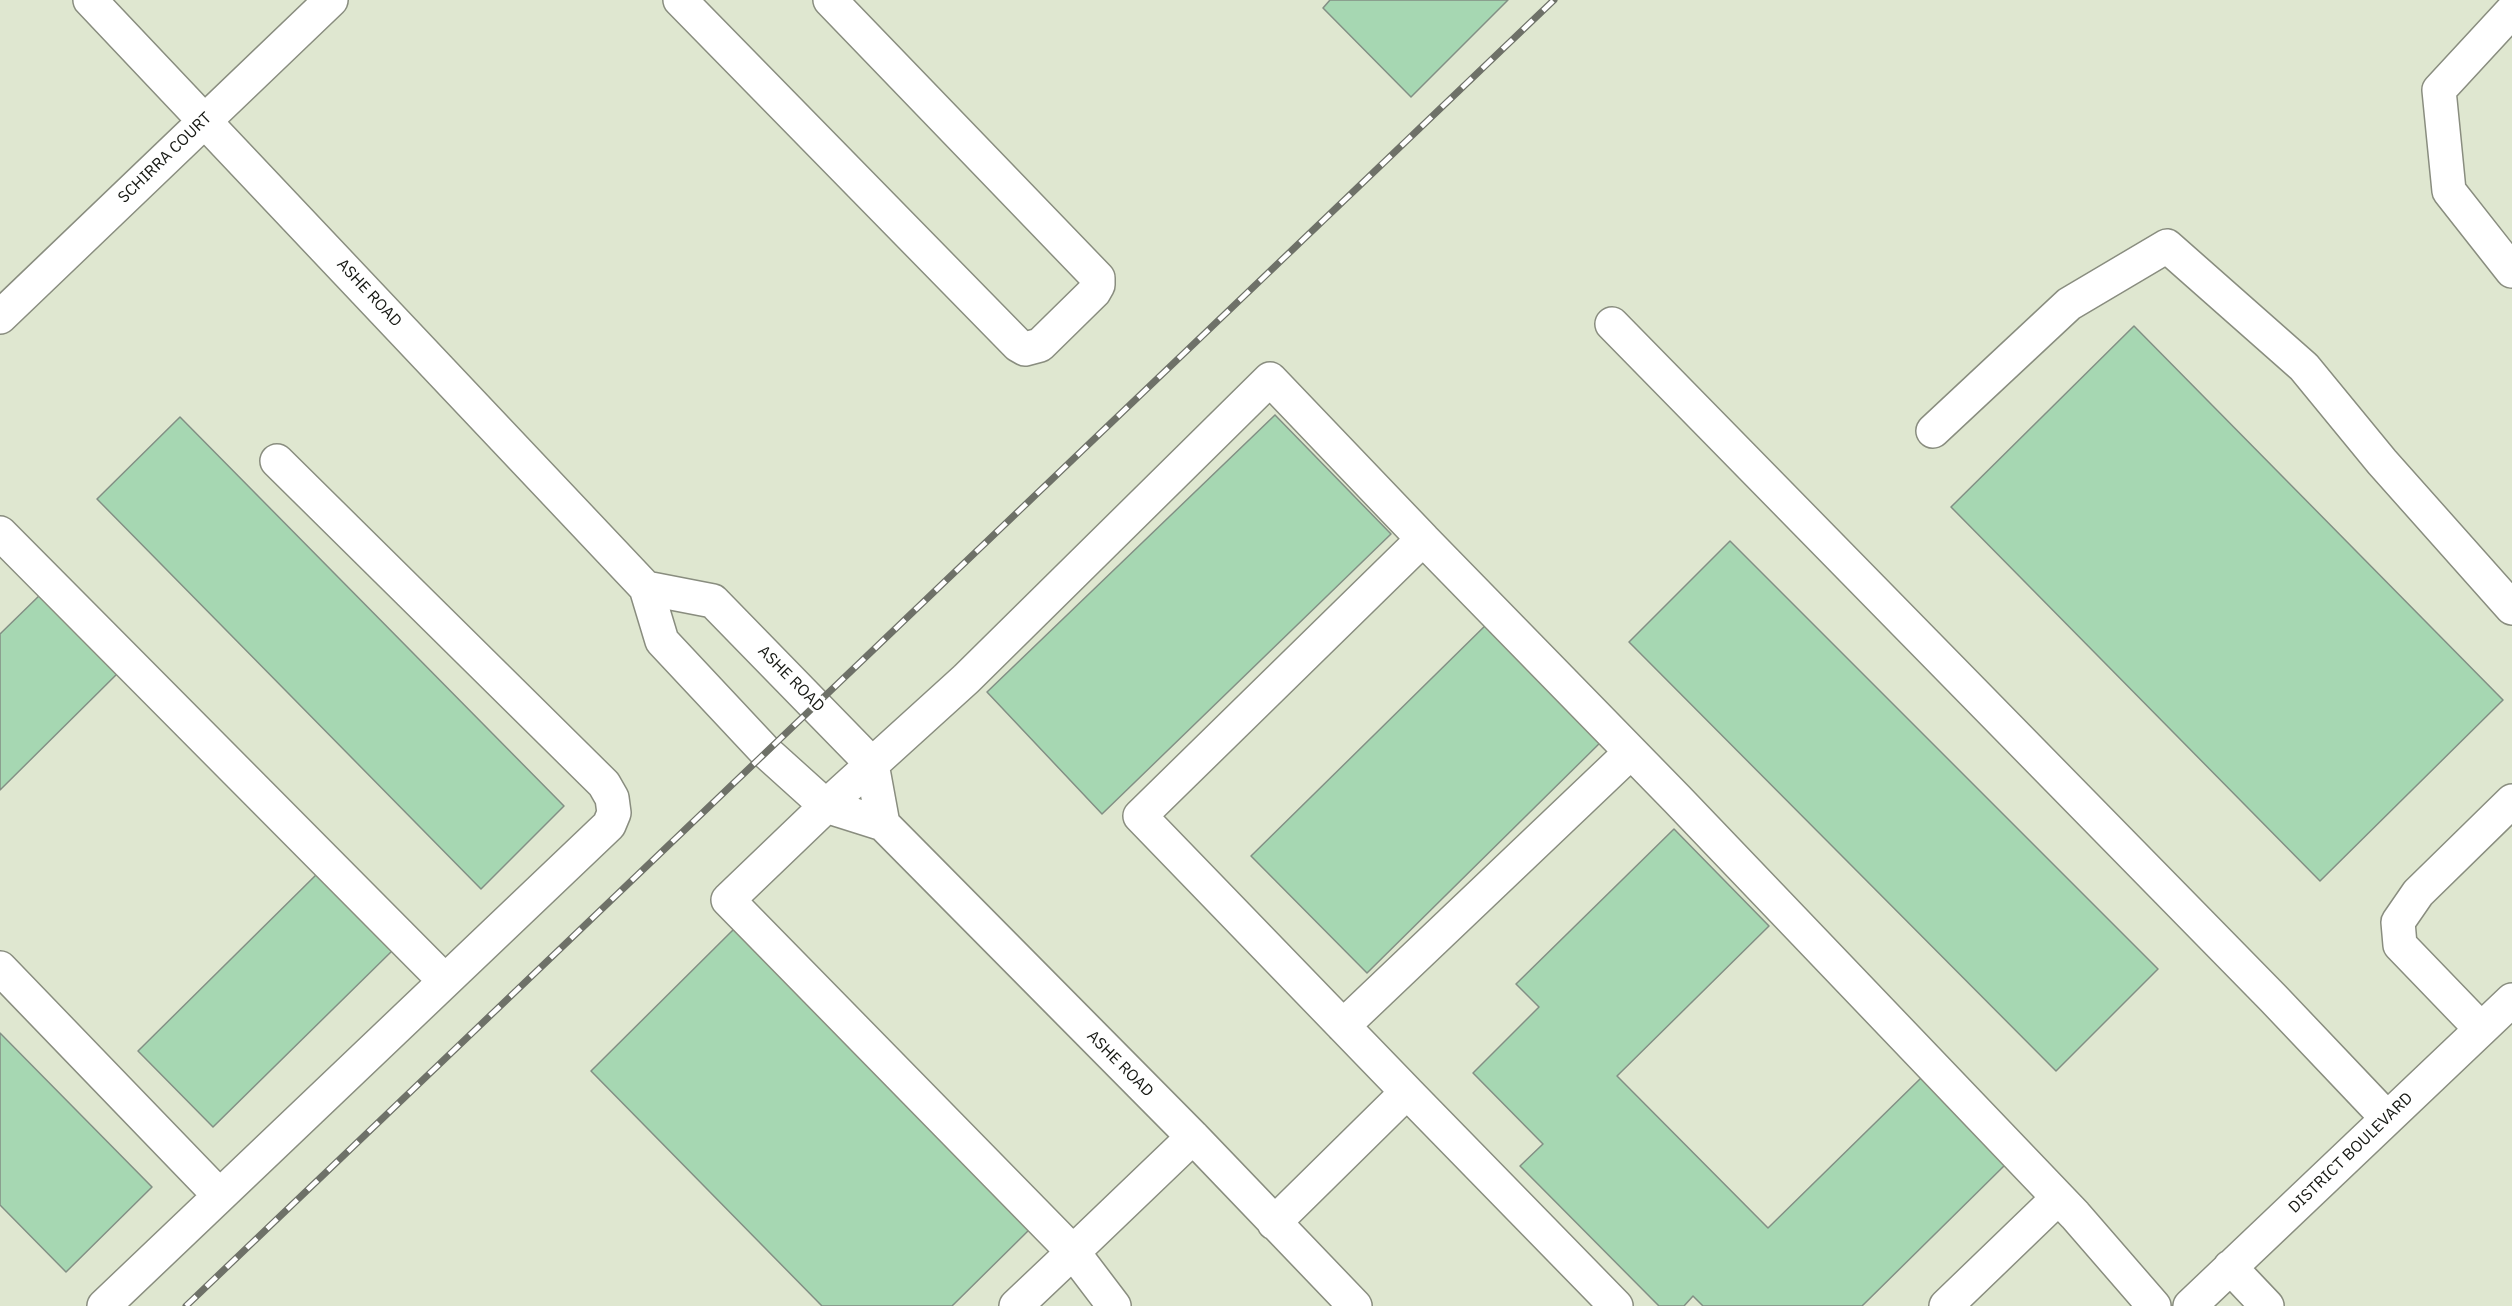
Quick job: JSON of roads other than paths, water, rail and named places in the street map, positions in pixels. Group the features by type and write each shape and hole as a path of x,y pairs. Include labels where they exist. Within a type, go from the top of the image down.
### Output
{"street":[{"name":"ASHE ROAD","path":"90,0 646,588 662,641 765,751 826,807 884,824 1193,1137 1355,1306"},
{"name":"SCHIRRA COURT","path":"0,317 331,0"},
{"path":"680,0 1018,345 1025,349 1040,345 1094,292 1098,285 1098,278 830,0"},
{"path":"2512,11 2439,90 2448,191 2512,271"},
{"path":"1933,431 2069,304 2167,246 2304,368 2382,462 2512,608"},
{"path":"1612,324 2388,1118"},
{"path":"1114,1306 1073,1252 728,900 974,671 1270,379 2058,1198 2154,1306"},
{"path":"104,1306 609,825 614,813 612,798 604,784 277,460"},
{"path":"1423,539 1140,816 1616,1306"},
{"path":"2,540 445,981"},
{"name":"ASHE ROAD","path":"646,588 713,602 873,764"},
{"path":"1343,1026 1631,752"},
{"path":"873,764 884,824"},
{"path":"2499,1022 2400,945 2398,922 2418,893 2512,801"},
{"path":"0,968 219,1195"},
{"name":"DISTRICT BOULEVARD","path":"2190,1306 2388,1118 2499,1022"},
{"path":"1274,1223 1407,1092"},
{"path":"1016,1306 1193,1137"},
{"path":"1946,1306 2058,1198"},
{"path":"2230,1267 2267,1306"}],"railway":[{"path":"186,1306 1554,0"}]}
